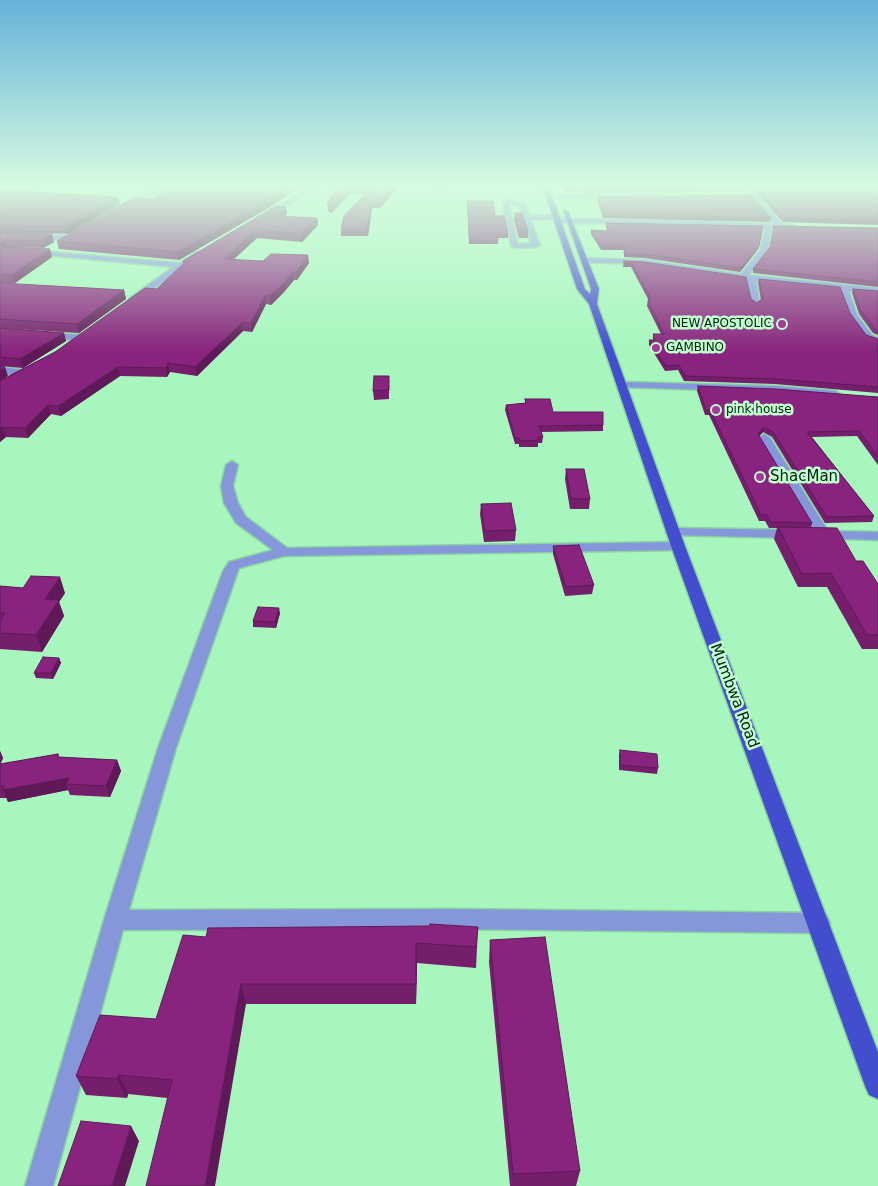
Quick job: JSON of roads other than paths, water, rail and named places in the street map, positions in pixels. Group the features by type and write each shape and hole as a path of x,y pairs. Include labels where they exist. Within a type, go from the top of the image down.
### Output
{"main road":[{"name":"Mumbwa Road","path":"565,240 581,289 592,304 675,539 878,1086"},
{"name":"Mumbwa Road","path":"576,240 595,289 592,304"}],"street":[{"path":"45,252 64,240"},
{"path":"514,240 515,246 536,245 535,240"},
{"path":"747,277 764,250 766,240"},
{"path":"126,306 134,295 206,250"},
{"path":"25,251 180,265"},
{"path":"584,260 644,262 747,277 878,291"},
{"path":"747,277 756,303"},
{"path":"844,288 853,315 869,337 878,340"},
{"path":"36,334 85,335 68,347"},
{"path":"0,370 28,371 8,382"},
{"path":"622,385 775,389 845,395"},
{"path":"764,438 824,535"},
{"path":"232,465 228,486 231,503 241,520 284,552"},
{"path":"39,1186 115,920 167,748 230,571 234,566 244,561 284,552 675,539 824,535 878,536"},
{"path":"115,920 449,919 819,923"}],"place":[{"name":"NEW APOSTOLIC","path":"782,324"},
{"name":"GAMBINO","path":"656,348"},
{"name":"pink house","path":"716,410"},
{"name":"ShacMan","path":"760,477"}]}
